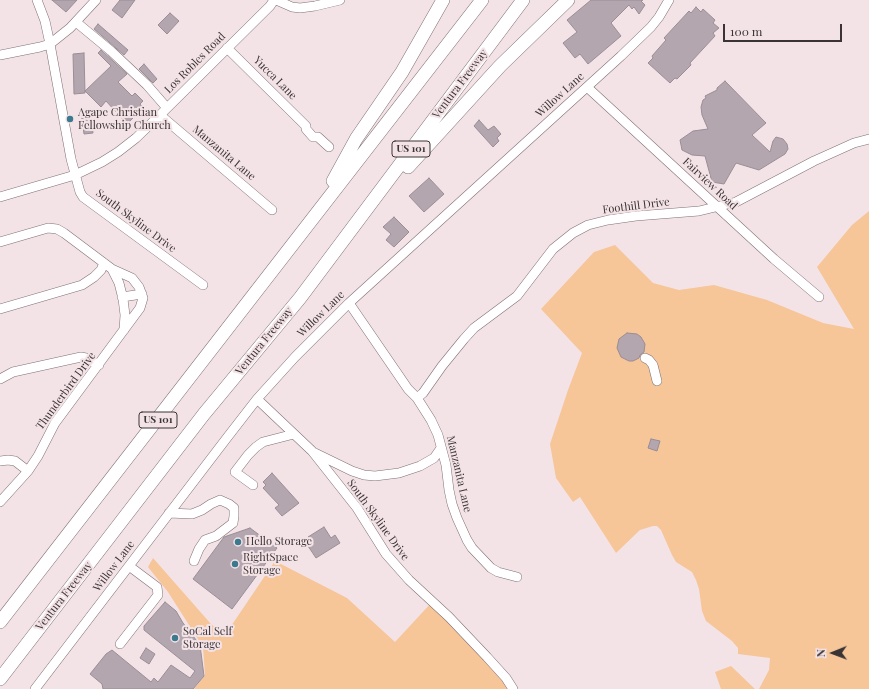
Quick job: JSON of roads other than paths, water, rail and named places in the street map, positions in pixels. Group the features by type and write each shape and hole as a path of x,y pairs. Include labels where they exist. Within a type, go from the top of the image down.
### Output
{"highway":[{"path":"314,216 356,138 402,72 443,0"},
{"name":"US 101","path":"0,622 482,0"},
{"name":"Ventura Freeway","path":"0,678 204,414 300,298 523,0"},
{"path":"300,298 320,279 413,161 500,66 568,0"}],"street":[{"name":"South Skyline Drive","path":"37,0 45,21 75,175 80,192 84,197 203,285"},
{"path":"0,55 50,44 76,22 96,0"},
{"path":"275,0 292,7 300,8 340,0"},
{"name":"Los Robles Road","path":"0,197 75,175 102,162 118,152 136,138 160,115 275,0"},
{"name":"Willow Lane","path":"35,689 257,399 295,357 349,303 651,27 669,0"},
{"path":"76,22 111,51 147,85 167,108"},
{"name":"Yucca Lane","path":"227,48 306,126 306,129 313,137 318,137 329,147"},
{"name":"Fairview Road","path":"587,87 774,259 819,297"},
{"name":"Manzanita Lane","path":"160,115 272,210"},
{"name":"Foothill Drive","path":"417,398 423,393 464,338 474,328 517,296 553,249 573,234 588,226 608,220 698,211 736,202 835,151 869,139"},
{"path":"0,242 48,228 57,229 112,269 132,278 142,294 122,297"},
{"path":"0,309 82,285 101,270 104,263"},
{"path":"112,269 119,283 122,297 125,315 124,331"},
{"name":"Thunderbird Drive","path":"0,502 28,471 38,456 55,423 140,308 142,294"},
{"name":"Manzanita Lane","path":"349,303 408,389 417,398 432,420 438,435 446,465 450,496 457,518 467,540 483,561 491,568 498,572 516,577"},
{"path":"0,379 13,372 81,357 99,365"},
{"path":"645,358 653,365 657,381"},
{"name":"South Skyline Drive","path":"257,399 312,451 357,508 386,554 409,580 449,617 487,657 506,678 513,689"},
{"path":"253,485 234,472 256,447 264,442 294,434"},
{"path":"312,451 352,471 364,475 375,476 411,470 434,458 441,448"},
{"path":"0,461 15,461 28,471"},
{"path":"169,513 192,514 220,500 234,508 232,524 216,536 205,540 194,561"},
{"path":"120,644 158,595 157,586 129,566"}],"place":[{"name":"Agape Christian Fellowship Church","path":"70,119"},
{"name":"Hello Storage","path":"238,542"},
{"name":"RightSpace Storage","path":"235,564"},
{"name":"SoCal Self Storage","path":"175,638"}]}
